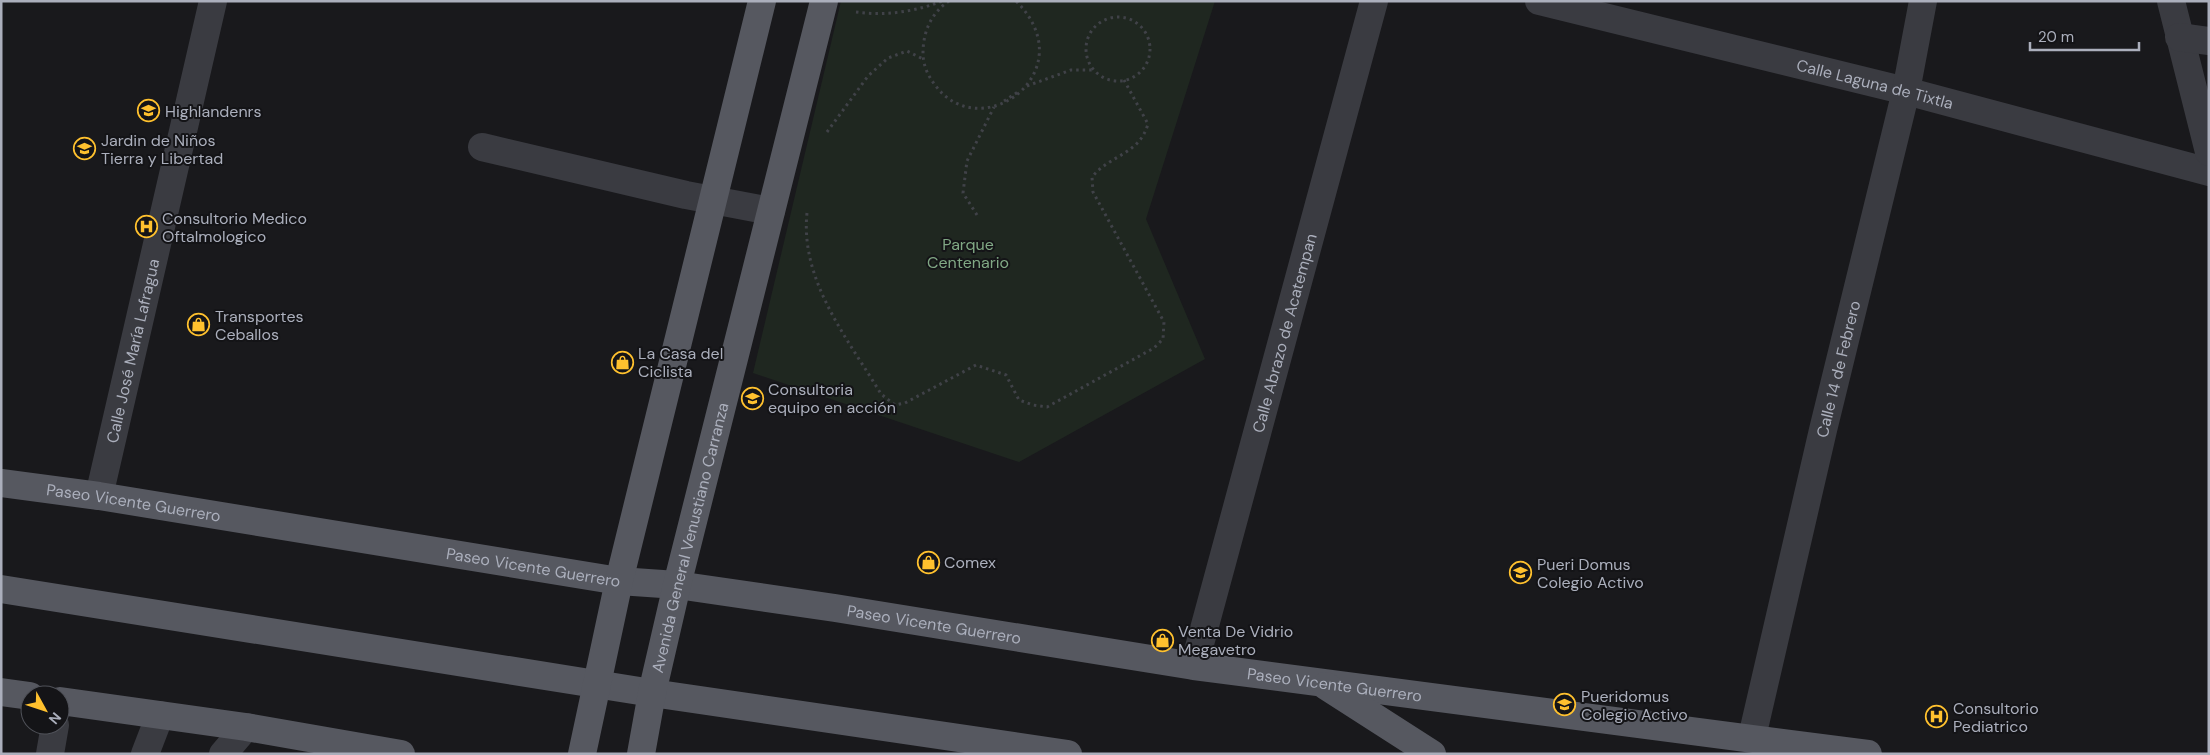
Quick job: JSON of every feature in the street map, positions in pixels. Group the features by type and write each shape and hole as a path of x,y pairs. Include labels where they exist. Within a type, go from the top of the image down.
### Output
{"main road":[{"path":"582,754 619,582 762,1"},
{"name":"Avenida General Venustiano Carranza","path":"641,754 652,693 677,585 770,211 824,4"},
{"name":"Paseo Vicente Guerrero","path":"1,483 99,496 619,582 677,585 1194,666 1752,737 1868,754"},
{"path":"1,589 652,693 1068,754"},
{"path":"1321,682 1432,754"},
{"path":"1,692 20,695"},
{"path":"70,702 246,727 334,748 401,754"}],"street":[{"name":"Calle José María Lafragua","path":"99,496 212,1"},
{"name":"Calle Abrazo de Acatempan","path":"1194,666 1374,1"},
{"name":"Calle Laguna de Tixtla","path":"1540,1 1906,91 2209,172"},
{"name":"Calle 14 de Febrero","path":"1752,737 1823,430 1906,91 1923,1"},
{"path":"2171,1 2209,152"},
{"path":"2179,37 2209,42"},
{"path":"482,147 714,201 770,211"},
{"path":"145,754 160,715"},
{"path":"223,754 246,727"},
{"path":"50,754 53,735"}],"path":[{"path":"824,4 864,13 923,9 942,1"},
{"path":"949,1 942,6 930,21 923,39 923,59 929,77 940,92 957,103 975,108 994,106 1012,99 1027,86 1036,70 1040,50 1037,31 1028,14 1016,1"},
{"path":"1120,17 1130,19 1146,32 1150,41 1150,51 1142,70 1134,77 1113,81 1094,70 1088,61 1086,50 1088,39 1100,23 1120,17"},
{"path":"823,140 826,132 845,105 868,76 888,58 907,52 923,59"},
{"path":"1027,86 1071,70 1094,70"},
{"path":"807,210 807,242 814,274 825,300 881,394 895,405 905,403 976,366 1006,375 1019,400 1032,406 1047,407 1154,348 1163,339 1164,322 1093,192 1092,177 1099,169 1138,145 1145,134 1148,124 1124,80"},
{"path":"977,215 963,193 966,161 994,106"}],"green space":[{"name":"Parque Centenario","path":"841,1 1215,1 1146,219 1205,359 1019,462 753,373"}],"place":[{"name":"Highlandenrs","path":"149,111"},
{"name":"Jardin de Niños Tierra y Libertad","path":"85,149"},
{"name":"Consultorio Medico Oftalmologico","path":"146,227"},
{"name":"Transportes Ceballos","path":"199,325"},
{"name":"La Casa del Ciclista","path":"622,362"},
{"name":"Consultoria equipo en acción","path":"752,398"},
{"name":"Comex","path":"928,562"},
{"name":"Pueri Domus Colegio Activo","path":"1521,573"},
{"name":"Venta De Vidrio Megavetro","path":"1162,640"},
{"name":"Pueridomus Colegio Activo","path":"1565,705"},
{"name":"Consultorio Pediatrico","path":"1937,717"}]}
